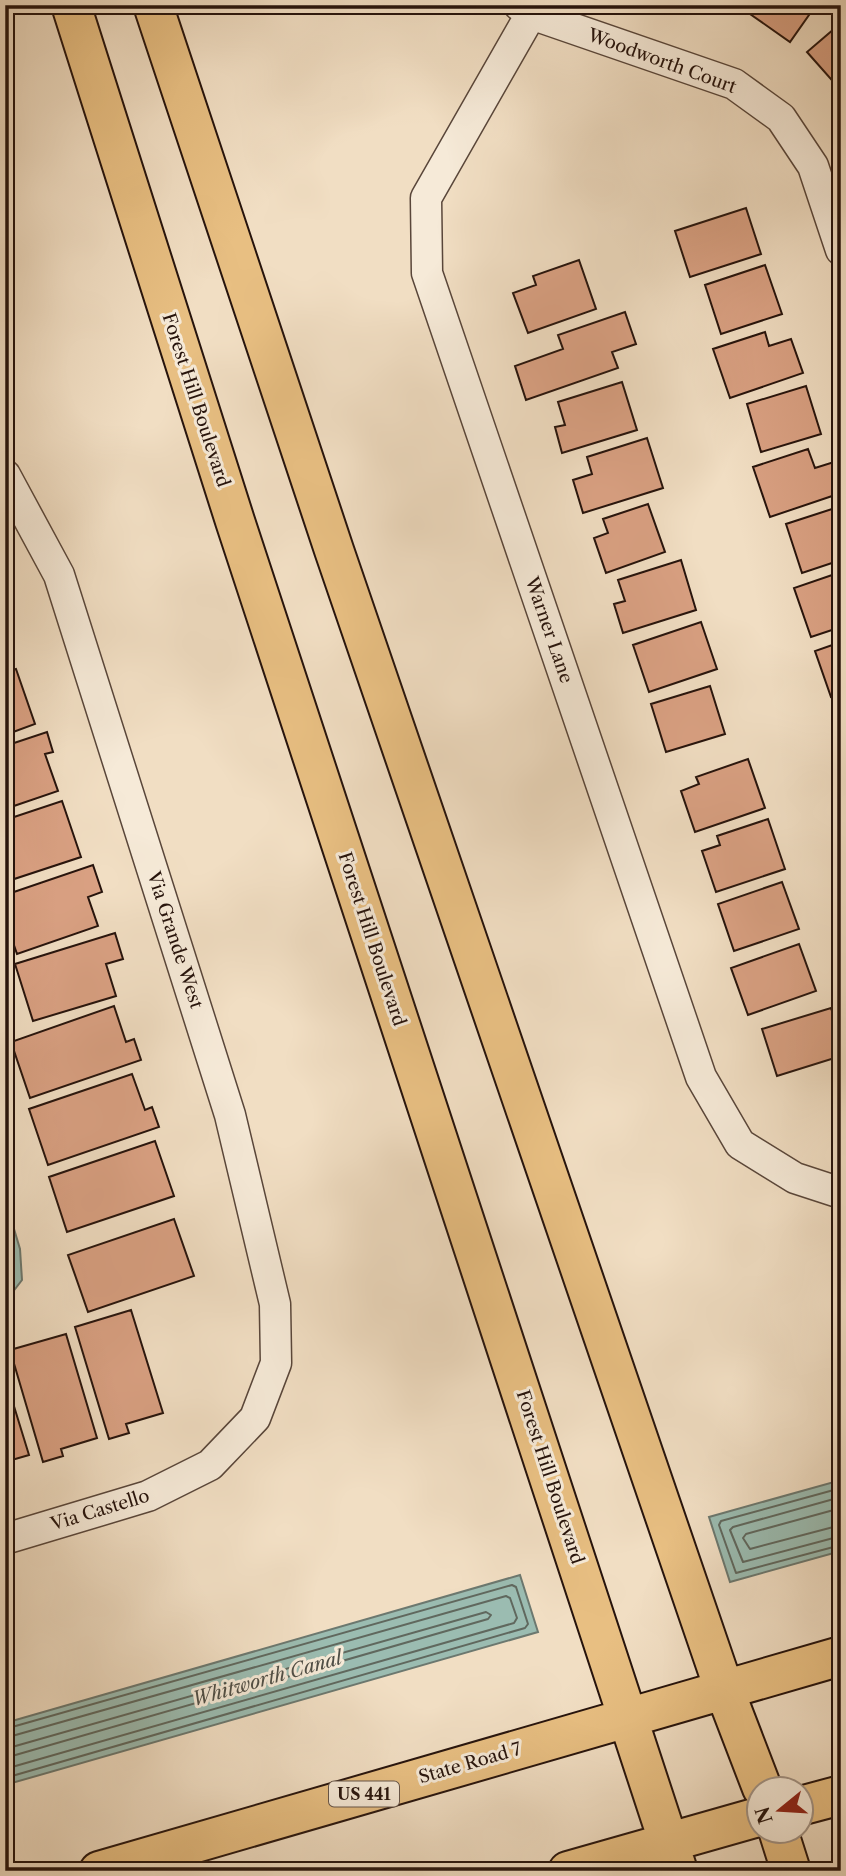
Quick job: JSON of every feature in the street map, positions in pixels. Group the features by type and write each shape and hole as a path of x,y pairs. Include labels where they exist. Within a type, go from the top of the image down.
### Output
{"main road":[{"name":"Forest Hill Boulevard","path":"71,5 235,521 673,1856"},
{"path":"153,5 334,550 724,1689 757,1774"},
{"name":"State Road 7","path":"99,1871 841,1656"},
{"path":"814,1802 841,1795"},
{"path":"568,1871 673,1856 744,1823"},
{"path":"782,1844 791,1871"}],"street":[{"name":"Woodworth Court","path":"525,10 734,84 781,118 813,166 841,250"},
{"name":"Warner Lane","path":"525,10 426,198 427,273 701,1077 740,1144 795,1178 841,1193"},
{"name":"Via Grande West","path":"5,475 59,575 230,1115 275,1304 276,1363 255,1418"},
{"name":"Via Castello","path":"5,1539 148,1496 210,1465 255,1418"}],"water":[{"path":"5,1199 20,1249 22,1280 5,1302"},
{"path":"841,1480 841,1551 730,1582 709,1517"},
{"name":"Whitworth Canal","path":"520,1575 538,1632 5,1785 5,1723"}],"building":[{"path":"718,5 738,5 736,10"},
{"path":"756,5 816,5 790,42 750,14"},
{"path":"841,23 841,83 837,86 807,52"},
{"path":"746,208 761,254 690,277 675,231"},
{"path":"579,260 596,309 528,333 513,293 536,285 533,276"},
{"path":"765,265 782,314 721,334 705,285"},
{"path":"625,312 636,344 612,352 618,368 526,400 515,366 563,349 558,335"},
{"path":"765,332 769,346 791,339 803,373 730,398 713,349"},
{"path":"622,382 637,430 562,453 555,427 565,425 558,402"},
{"path":"806,386 821,434 761,452 747,404"},
{"path":"647,438 663,488 583,513 573,480 592,474 587,457"},
{"path":"808,449 815,468 834,462 841,493 770,517 753,467"},
{"path":"648,504 665,552 606,573 594,538 608,533 603,519"},
{"path":"832,509 836,521 841,520 841,560 802,573 786,524"},
{"path":"681,560 696,610 623,633 614,604 625,601 618,580"},
{"path":"841,572 841,627 811,637 794,588"},
{"path":"701,622 717,669 649,692 633,645"},
{"path":"841,642 841,694 831,697 815,651"},
{"path":"16,669 35,724 5,735 5,672"},
{"path":"710,686 725,734 666,752 651,704"},
{"path":"47,732 53,752 45,754 58,791 5,809 5,746"},
{"path":"748,759 765,808 695,832 681,791 699,784 696,777"},
{"path":"62,801 81,857 5,882 5,820"},
{"path":"768,819 785,869 716,892 702,851 720,845 717,836"},
{"path":"93,865 102,892 88,897 98,926 17,954 5,919 5,895"},
{"path":"782,882 799,929 734,951 718,904"},
{"path":"115,933 123,959 106,964 116,996 33,1021 15,964"},
{"path":"799,944 816,991 748,1015 731,968"},
{"path":"114,1006 126,1042 134,1039 141,1060 30,1098 11,1042"},
{"path":"831,1008 841,1039 841,1056 777,1076 762,1029"},
{"path":"132,1074 145,1110 152,1107 159,1127 48,1165 29,1109"},
{"path":"155,1141 174,1196 67,1232 49,1177"},
{"path":"174,1219 194,1276 88,1312 68,1255"},
{"path":"131,1310 163,1413 126,1424 129,1433 109,1439 75,1327"},
{"path":"66,1334 97,1438 61,1449 63,1456 43,1462 10,1350"},
{"path":"5,1377 29,1455 5,1462"}]}
